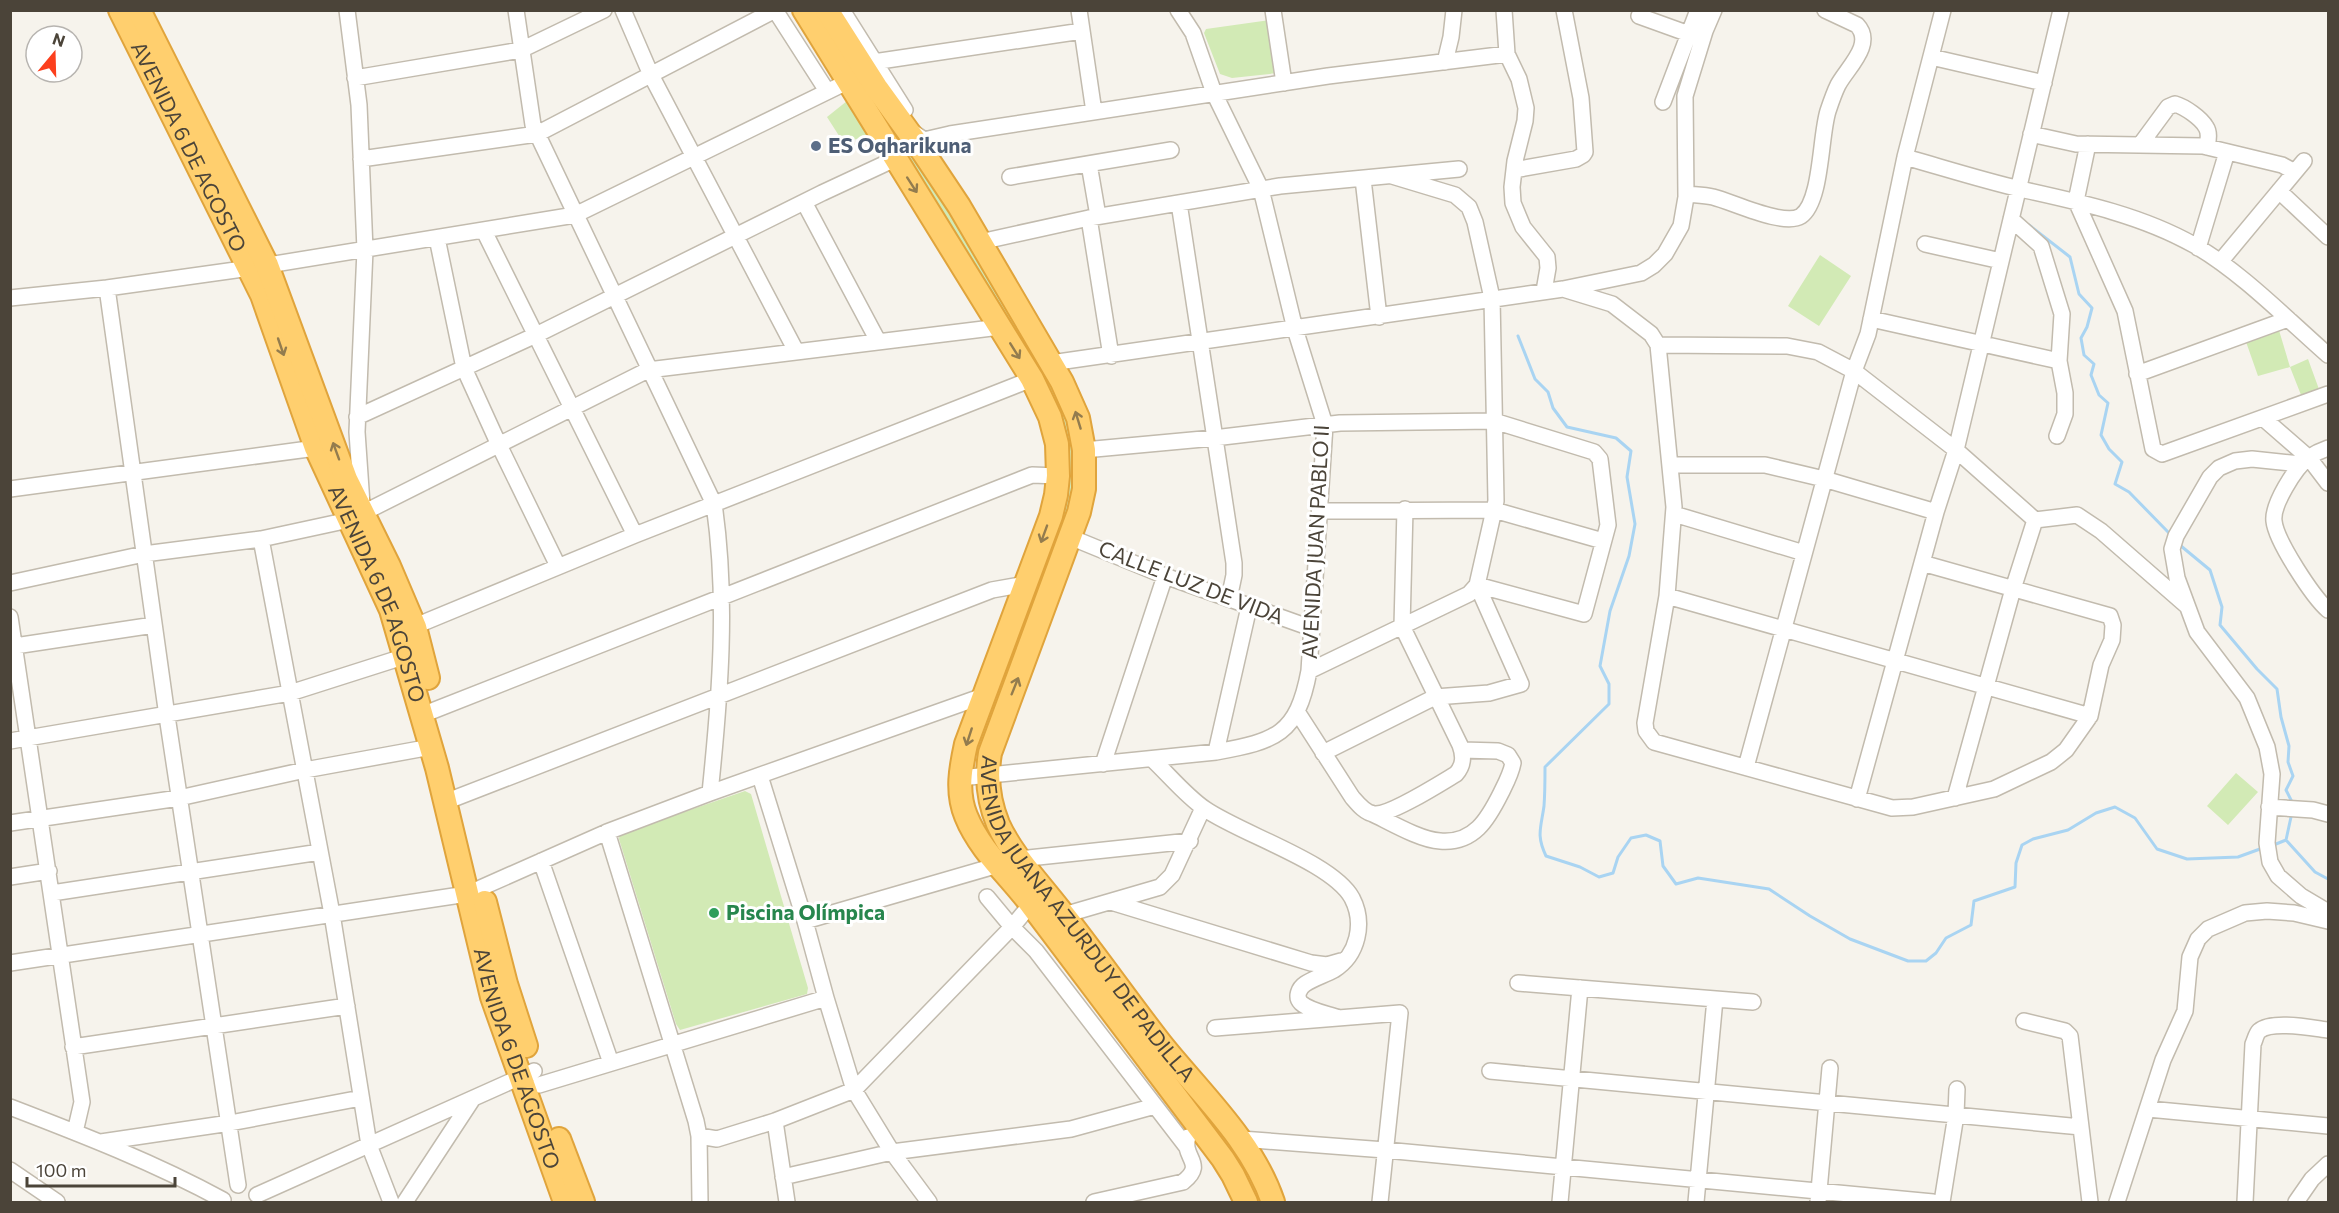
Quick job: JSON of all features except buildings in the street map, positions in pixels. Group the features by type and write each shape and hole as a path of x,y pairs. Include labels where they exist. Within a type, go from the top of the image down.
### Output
{"highway":[{"name":"AVENIDA JUANA AZURDUY DE PADILLA","path":"804,10 902,123 929,161 981,242 1051,363 1078,418 1084,450 1084,489 1070,537 997,731 987,773 990,799 1009,862 1031,904 1198,1125 1233,1175 1246,1203"},
{"name":"AVENIDA JUANA AZURDUY DE PADILLA","path":"827,10 863,79 880,136 946,236 1032,379 1044,403 1057,444 1058,476 1051,516 966,744 960,778 965,813 978,839 1009,862 1064,915 1161,1044 1240,1139 1256,1165 1273,1203"},
{"name":"AVENIDA 6 DE AGOSTO","path":"133,16 258,267 346,479 356,517"},
{"path":"880,136 902,123"},
{"name":"AVENIDA 6 DE AGOSTO","path":"258,267 262,295 316,448 356,517 407,629 474,891 506,984 565,1203"},
{"name":"AVENIDA 6 DE AGOSTO","path":"407,629 406,656 429,712 431,747 452,800"},
{"path":"1146,1059 1163,1069 1210,1121 1240,1139 1240,1161 1258,1203"},
{"name":"AVENIDA 6 DE AGOSTO","path":"532,1078 583,1203"}],"street":[{"path":"347,10 355,78 365,250 357,417 356,517"},
{"path":"516,10 533,125 537,135 714,504 722,597 720,695 710,793"},
{"path":"355,78 521,50 604,10"},
{"path":"623,10 651,75 796,351"},
{"path":"361,159 537,135 775,10 827,92"},
{"path":"842,10 863,79 924,140"},
{"path":"1079,10 1094,112"},
{"name":"AVENIDA JUAN PABLO II","path":"1178,10 1193,33 1214,93 1261,189 1295,329 1325,425 1309,671 1298,713"},
{"path":"1273,10 1284,83"},
{"path":"1444,62 1451,37 1454,10"},
{"path":"1504,10 1507,54 1519,80 1526,108 1514,170 1513,203 1517,216 1547,257 1548,268 1544,291"},
{"path":"1514,170 1580,158 1585,152 1581,98 1564,10"},
{"path":"1642,10 1639,16 1689,34"},
{"path":"1663,102 1698,10"},
{"path":"1051,363 1563,289 1634,275 1654,265 1665,254 1681,226 1686,194 1685,96 1705,31 1714,10"},
{"path":"1686,194 1710,196 1786,219 1801,216 1807,210 1815,189 1826,116 1839,84 1863,42 1857,25 1825,10"},
{"path":"1746,767 1854,371 1868,334 1905,157 1943,10"},
{"path":"1857,799 1936,512 1956,450 2061,10"},
{"path":"10,298 107,288 258,267 575,216 827,92 863,79 1083,31"},
{"path":"924,140 1214,93 1507,54"},
{"path":"1931,57 2044,83"},
{"path":"2140,145 2168,107 2175,104 2183,106 2207,128 2209,138 2207,147"},
{"path":"902,123 924,140"},
{"path":"2031,134 2076,144 2207,147 2282,165 2300,167 2220,262"},
{"path":"2088,144 2076,201 2125,312 2153,449 2162,454 2328,394"},
{"path":"1010,177 1171,150"},
{"path":"2198,248 2227,152"},
{"path":"1905,157 2018,188 2076,201 2161,229 2220,262 2328,355"},
{"path":"357,417 536,335 895,159"},
{"path":"1089,164 1093,217 1111,356"},
{"path":"981,242 1093,217 1261,189 1459,169"},
{"path":"1309,671 1469,594 1477,585 1496,501 1492,298 1475,222 1470,207 1455,195 1392,176"},
{"path":"1363,179 1380,317"},
{"path":"2279,191 2328,237"},
{"path":"804,202 878,341"},
{"path":"1179,203 1233,563 1234,575 1229,599"},
{"path":"2011,219 2041,246 2062,314 2059,361 2066,393 2065,414 2057,436"},
{"path":"484,231 635,535"},
{"path":"437,238 464,368 558,566"},
{"path":"1925,244 2001,261"},
{"path":"107,288 167,716 238,1185"},
{"path":"1563,289 1612,304 1651,334 1658,345 1674,514 1667,596 1646,714 1646,731 1650,738 1661,745 1892,807 1913,807 1994,789 2051,762 2066,750 2090,716 2101,665 2112,640 2114,625 2110,616 1922,563"},
{"path":"1871,319 2059,361"},
{"path":"2137,374 2288,320"},
{"path":"10,583 144,554 261,539 356,517 648,370 1000,327"},
{"path":"1658,345 1787,346 1818,352 1854,371 1956,450 2034,520 2077,515 2101,531 2187,606"},
{"path":"407,629 635,535 1032,379"},
{"path":"2263,418 2328,483"},
{"path":"1084,450 1325,425 1494,421 1594,452 1600,459 1608,525 1584,614 1477,585"},
{"path":"10,489 316,448"},
{"path":"2328,448 2305,461 2273,512 2278,537 2319,602 2328,610"},
{"path":"2305,461 2235,460 2219,468 2210,477 2176,536 2172,549 2177,578 2197,632 2247,698 2268,747 2272,774 2267,843 2270,862 2278,876 2301,896 2328,912"},
{"path":"1670,465 1765,465 1824,479 1936,512"},
{"path":"429,712 1032,475 1058,476"},
{"path":"1371,813 1386,812 1456,774 1463,763 1462,750 1402,626 1405,509"},
{"path":"1321,511 1494,510 1603,541"},
{"path":"1674,514 1804,553"},
{"path":"1955,798 2034,520"},
{"name":"CALLE LUZ DE VIDA","path":"1070,537 1166,576 1311,628"},
{"path":"261,539 332,914 369,1145 391,1203"},
{"path":"1103,764 1166,576"},
{"path":"452,800 992,590 1026,584"},
{"path":"1323,753 1435,697 1489,693 1521,684 1477,585"},
{"path":"1667,596 2090,716"},
{"path":"1216,752 1249,607"},
{"path":"10,617 82,1102 75,1132"},
{"path":"15,646 154,625"},
{"path":"10,741 167,716 290,693 406,656"},
{"path":"10,963 474,891 607,832 983,696"},
{"path":"960,778 987,773 1216,752 1247,746 1267,739 1287,726 1298,713 1360,806 1371,813 1438,841 1452,841 1474,832 1487,819 1511,772 1513,763 1508,754 1498,751 1462,750"},
{"path":"10,823 179,798 305,770 431,747"},
{"path":"1152,759 1203,808 1228,824 1311,863 1336,881 1352,897 1357,914 1358,932 1355,946 1337,968 1306,983 1300,989 1298,997 1300,1002 1339,1018"},
{"path":"760,776 854,1090 892,1152 929,1203"},
{"path":"2270,807 2313,810 2328,814"},
{"path":"1064,915 1160,887 1172,875 1190,841 1203,808"},
{"path":"607,832 674,1044 699,1136 700,1203"},
{"path":"805,921 1009,862 1190,841"},
{"path":"52,893 320,852"},
{"path":"541,861 611,1063"},
{"path":"10,877 49,871"},
{"path":"987,897 1036,951 1186,1146 1195,1167 1192,1175 1183,1182 1094,1203"},
{"path":"1111,902 1311,963 1327,964 1345,960"},
{"path":"699,1136 717,1139 775,1121 854,1090 1012,927 1031,904"},
{"path":"2117,1203 2163,1060 2185,1011 2190,957 2198,939 2208,929 2245,913 2267,911 2294,913 2328,921"},
{"path":"1518,983 1753,1002"},
{"path":"1560,1203 1580,988"},
{"path":"10,1107 101,1142 183,1178 223,1201 228,1190 238,1185 249,1187 258,1199 369,1145 472,1100 532,1078 611,1063 826,998"},
{"path":"1696,1203 1715,999"},
{"path":"73,1047 347,1006"},
{"path":"1215,1028 1400,1012 1380,1203"},
{"path":"2024,1021 2065,1030 2070,1036 2090,1203"},
{"path":"2246,1203 2253,1044 2259,1031 2276,1025 2328,1030"},
{"path":"1819,1197 1830,1068"},
{"path":"1490,1071 2081,1127"},
{"path":"1942,1203 1956,1115 1957,1089"},
{"path":"101,1142 230,1123 362,1098"},
{"path":"405,1203 472,1100"},
{"path":"783,1177 892,1152 1071,1129 1155,1106"},
{"path":"2148,1109 2328,1126"},
{"path":"775,1121 787,1203"},
{"path":"1186,1146 1190,1132 1198,1125"},
{"path":"1240,1139 1385,1150 1698,1180 1819,1197 1933,1203"},
{"path":"2296,1203 2312,1179 2328,1164"},
{"path":"10,1170 57,1203"}],"green space":[{"path":"1270,20 1278,73 1232,78 1220,74 1204,33 1206,29"},
{"path":"847,101 871,136 843,142 827,117"},
{"path":"899,133 949,206 1054,385 1074,435 1078,488 981,754 975,745 1062,439 890,138"},
{"path":"1820,255 1851,276 1819,326 1788,306"},
{"path":"2278,327 2290,367 2258,376 2245,339"},
{"path":"2308,359 2320,392 2303,400 2290,367"},
{"path":"2236,773 2258,792 2228,825 2207,806"},
{"name":"Piscina Olímpica","path":"745,791 751,794 808,988 807,994 680,1030 676,1024 619,839 620,834"}],"waterway":[{"path":"2029,225 2070,257 2079,294 2092,308 2087,327 2081,338 2084,355 2094,364 2091,375 2099,395 2108,403 2101,435 2109,449 2122,462 2115,484 2129,492 2169,533"},
{"path":"1518,336 1535,379 1548,392 1553,408 1567,427 1616,438 1631,451 1627,477 1635,524 1629,556 1610,611 1600,666 1609,684 1609,704 1545,767 1540,837 1546,856 1580,867 1599,877 1613,873 1618,857 1631,838 1646,835 1660,841 1663,866 1676,884 1698,878 1769,889 1850,939 1908,961 1926,961 1936,953 1946,938 1971,925 1974,901 2015,887 2016,863 2022,845 2033,839 2068,830 2096,813 2115,807 2135,818 2157,849 2187,859 2238,857 2260,849"},
{"path":"2181,546 2210,570 2222,607 2220,625 2277,689 2281,717 2289,746 2288,762 2293,776 2286,790 2293,804"},
{"path":"2291,817 2286,840 2315,872 2328,879"},
{"path":"2276,844 2286,840"}],"place":[{"name":"ES Oqharikuna","path":"816,146"},
{"name":"Piscina Olímpica","path":"714,913"}]}
